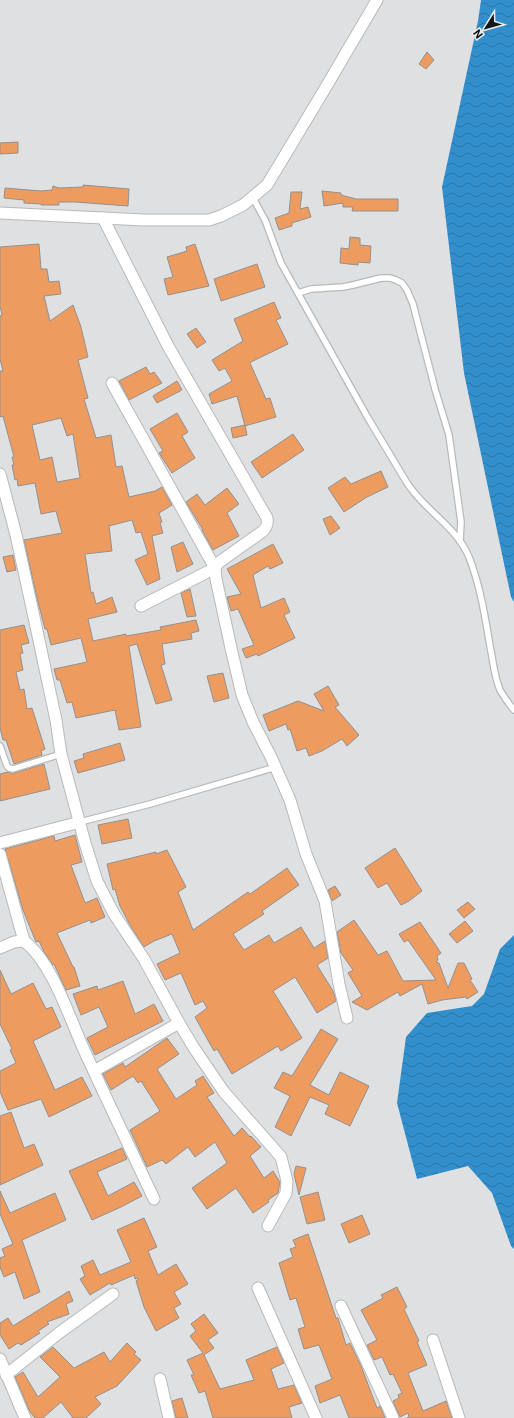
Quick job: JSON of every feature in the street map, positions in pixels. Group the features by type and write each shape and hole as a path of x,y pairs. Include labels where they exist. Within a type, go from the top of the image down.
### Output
{"street":[{"path":"0,213 103,218 209,220 233,211 253,198 267,184 377,0"},
{"path":"103,218 168,346 268,523 262,531 218,563 215,568 141,606"},
{"path":"112,383 215,568 216,579 242,695 253,722 290,800 306,854 325,901 339,984 348,1018"},
{"path":"0,474 33,610 56,720 61,754 96,881 114,914 144,959 178,1023 224,1092 281,1157 287,1181 286,1193 268,1226"},
{"path":"0,843 80,822"},
{"path":"0,854 24,941 41,960 60,993 94,1071 154,1200"},
{"path":"0,948 14,942 24,941"},
{"path":"94,1071 178,1023"},
{"path":"258,1288 316,1418"},
{"path":"6,1375 59,1333 113,1294"},
{"path":"341,1306 393,1418"},
{"path":"432,1340 459,1418"},
{"path":"0,1361 25,1418"},
{"path":"160,1379 169,1418"}],"lane":[{"path":"253,198 264,220 281,263 368,418 413,492 460,540 469,559 479,588 495,672 500,690 514,710"},
{"path":"298,293 311,289 353,286 381,278 396,280 402,283 407,290 449,435 461,522 462,533 460,540"},
{"path":"0,746 7,766 13,769 61,754"},
{"path":"80,822 150,804 276,768"}],"water":[{"path":"481,0 514,0 514,602 511,597 464,373 442,187 478,21"},
{"path":"514,935 514,1249 511,1246 492,1193 468,1166 417,1179 397,1103 406,1037 427,1013 472,1006 484,994 500,949"}],"building":[{"path":"427,52 434,60 426,69 419,64"},
{"path":"18,142 18,153 0,154 0,143"},
{"path":"83,185 129,189 128,206 75,202 59,202 59,205 41,205 24,203 24,200 4,198 5,188 41,191 52,190 53,186 59,188 83,187"},
{"path":"322,191 341,193 341,195 356,199 398,199 398,211 352,211 353,207 343,207 343,203 324,206"},
{"path":"291,192 302,192 300,209 308,207 311,217 292,223 292,226 279,230 275,218 289,213"},
{"path":"350,237 360,238 360,245 371,246 370,263 358,262 358,265 340,263 341,248 349,249"},
{"path":"39,244 41,269 47,269 49,282 59,281 61,294 44,296 50,321 73,305 81,327 88,357 78,360 88,398 84,399 96,438 111,435 116,467 122,466 129,497 155,491 162,487 172,505 159,513 163,533 152,536 160,579 147,585 135,560 148,554 141,532 136,533 132,520 109,526 112,551 85,554 91,593 93,592 96,604 112,597 117,612 88,619 93,641 126,634 126,636 161,630 160,627 196,620 199,631 191,633 192,639 162,644 165,664 161,665 172,700 156,704 137,644 129,646 141,727 119,730 115,710 76,718 72,702 67,703 60,680 57,680 54,669 87,662 81,638 51,645 37,598 24,540 62,533 56,511 41,514 35,483 18,486 17,479 15,480 12,465 14,465 12,457 14,457 3,416 0,417 0,371 3,371 0,359 0,316 2,315 0,306 0,247","holes":["61,418 67,436 73,434 80,478 57,482 52,457 40,460 32,425"]},
{"path":"195,244 209,286 168,295 164,279 173,277 167,257 187,251 186,247"},
{"path":"257,264 265,287 221,301 214,279"},
{"path":"274,302 281,318 276,320 288,344 250,363 266,399 270,398 276,417 245,426 237,396 212,404 209,394 232,381 225,368 219,371 212,360 243,341 234,319"},
{"path":"196,328 206,342 197,348 187,334"},
{"path":"146,367 150,374 154,372 162,383 129,400 119,381"},
{"path":"177,381 182,390 157,403 153,396"},
{"path":"177,413 188,432 182,436 195,458 172,473 159,453 163,451 150,429"},
{"path":"245,425 247,435 233,438 231,428"},
{"path":"293,434 304,450 262,478 251,462"},
{"path":"381,471 388,487 367,497 344,512 328,488 345,477 351,484"},
{"path":"227,488 239,504 227,513 239,536 213,550 186,502 197,494 205,505"},
{"path":"331,516 340,528 330,535 323,519"},
{"path":"183,542 193,564 177,572 171,547"},
{"path":"273,544 283,563 270,569 268,566 253,575 261,608 284,598 290,612 284,615 295,638 258,656 257,654 246,658 242,649 254,645 238,609 231,611 227,597 241,594 227,569"},
{"path":"13,555 16,570 7,572 3,557"},
{"path":"190,589 196,616 187,617 181,593"},
{"path":"24,625 29,643 21,645 23,653 20,654 23,670 16,672 20,690 24,689 27,709 32,708 45,749 41,751 42,755 14,764 6,740 3,740 0,728 0,630"},
{"path":"223,673 229,698 214,702 207,676"},
{"path":"328,686 339,705 335,707 359,735 347,746 342,739 322,751 309,756 306,748 297,751 290,729 288,730 286,724 269,731 263,715 298,701 324,711 314,694"},
{"path":"120,743 125,760 78,773 74,761 84,758 83,754"},
{"path":"44,764 50,789 0,801 0,774 8,772 14,773"},
{"path":"128,819 132,838 102,844 98,825"},
{"path":"75,835 82,862 71,865 85,903 97,898 105,917 91,923 90,920 57,933 74,967 80,986 66,990 54,964 53,965 44,952 39,941 36,942 23,910 5,849 54,836 55,841"},
{"path":"395,848 422,891 401,905 387,883 378,888 365,868"},
{"path":"167,850 186,887 178,892 193,930 248,892 250,894 287,868 299,885 262,911 264,914 233,934 244,950 269,935 274,943 301,927 314,948 325,941 328,958 317,965 333,991 336,1001 317,1013 295,977 273,991 302,1038 281,1051 278,1046 232,1074 217,1049 214,1051 195,1017 207,1008 203,1001 195,1005 181,973 165,980 157,964 180,953 172,934 154,941 144,947 120,906 115,889 113,890 107,864 156,852 156,854"},
{"path":"335,886 341,895 332,901 328,890"},
{"path":"468,902 475,909 464,918 457,910"},
{"path":"354,920 378,955 387,951 403,981 436,980 408,940 404,942 399,934 420,922 441,953 437,956 438,960 436,962 439,963 448,988 458,963 464,963 472,979 470,980 478,992 467,999 466,997 442,1000 428,1004 422,984 400,996 398,992 367,1010 352,1002 362,996 348,973 353,970 341,953 337,932"},
{"path":"465,921 473,931 457,943 449,934"},
{"path":"0,970 11,994 33,983 46,1009 52,1007 61,1027 33,1041 55,1090 82,1077 92,1096 49,1117 41,1099 8,1110 0,1092 0,1071 16,1063 10,1050 12,1049 0,1024"},
{"path":"123,981 135,1014 154,1004 163,1021 95,1055 87,1038 108,1027 99,1007 81,1015 73,994 97,986 98,990"},
{"path":"321,1029 338,1039 310,1085 329,1095 340,1072 369,1086 350,1126 325,1114 329,1105 310,1097 291,1136 275,1127 290,1096 274,1088 283,1072 292,1076"},
{"path":"167,1038 179,1054 157,1069 176,1099 197,1085 195,1081 203,1076 214,1093 207,1097 234,1136 242,1128 261,1147 250,1156 264,1178 273,1171 280,1182 278,1193 268,1200 269,1202 253,1213 236,1188 207,1209 192,1188 227,1163 215,1142 195,1157 188,1147 166,1164 162,1160 147,1167 130,1130 160,1111 141,1081 138,1083 133,1076 111,1090 103,1074 123,1063 125,1067"},
{"path":"11,1112 24,1148 34,1144 43,1165 0,1185 0,1116"},
{"path":"122,1148 127,1159 97,1172 108,1196 134,1182 142,1196 92,1220 69,1171"},
{"path":"296,1166 306,1168 299,1195 294,1174"},
{"path":"0,1191 10,1213 55,1193 66,1220 22,1240 40,1292 24,1299 15,1272 4,1277 0,1267 0,1258 5,1256 2,1249 13,1244 0,1214"},
{"path":"318,1192 325,1220 307,1224 300,1197"},
{"path":"362,1215 370,1234 349,1243 341,1224"},
{"path":"144,1218 157,1247 148,1251 158,1275 176,1264 188,1284 174,1292 181,1304 174,1308 179,1318 156,1331 144,1307 136,1281 139,1279 135,1279 134,1275 111,1285 110,1283 90,1295 80,1279 85,1276 81,1266 93,1260 100,1275 131,1262 117,1230"},
{"path":"308,1234 346,1345 350,1343 361,1366 377,1408 380,1406 385,1418 349,1418 340,1395 320,1403 315,1386 332,1379 319,1345 304,1349 298,1329 305,1327 296,1298 290,1300 279,1263 293,1257 290,1249 296,1247 293,1240"},
{"path":"397,1287 407,1307 404,1309 419,1341 417,1342 427,1365 408,1373 423,1411 446,1401 452,1418 407,1418 409,1417 408,1413 400,1417 393,1401 399,1398 398,1395 402,1393 393,1374 390,1375 382,1357 374,1360 367,1345 377,1340 361,1310 383,1298 381,1295"},
{"path":"69,1291 73,1301 66,1304 69,1314 47,1322 49,1324 38,1331 40,1333 21,1345 18,1343 9,1349 0,1335 0,1323 8,1318 13,1326"},
{"path":"204,1314 218,1333 208,1340 214,1348 204,1355 220,1389 254,1380 246,1360 277,1347 284,1363 271,1369 278,1389 294,1385 302,1403 289,1407 292,1418 213,1418 205,1391 199,1393 191,1375 194,1375 187,1360 203,1353 190,1336 196,1331 191,1324"},
{"path":"127,1343 136,1352 134,1354 141,1360 117,1386 95,1397 101,1404 86,1418 73,1418 61,1402 43,1418 35,1418 30,1412 15,1377 23,1372 38,1397 60,1377 40,1357 53,1347 74,1368 104,1352 110,1362"},
{"path":"182,1398 188,1418 176,1418 172,1401"}]}
